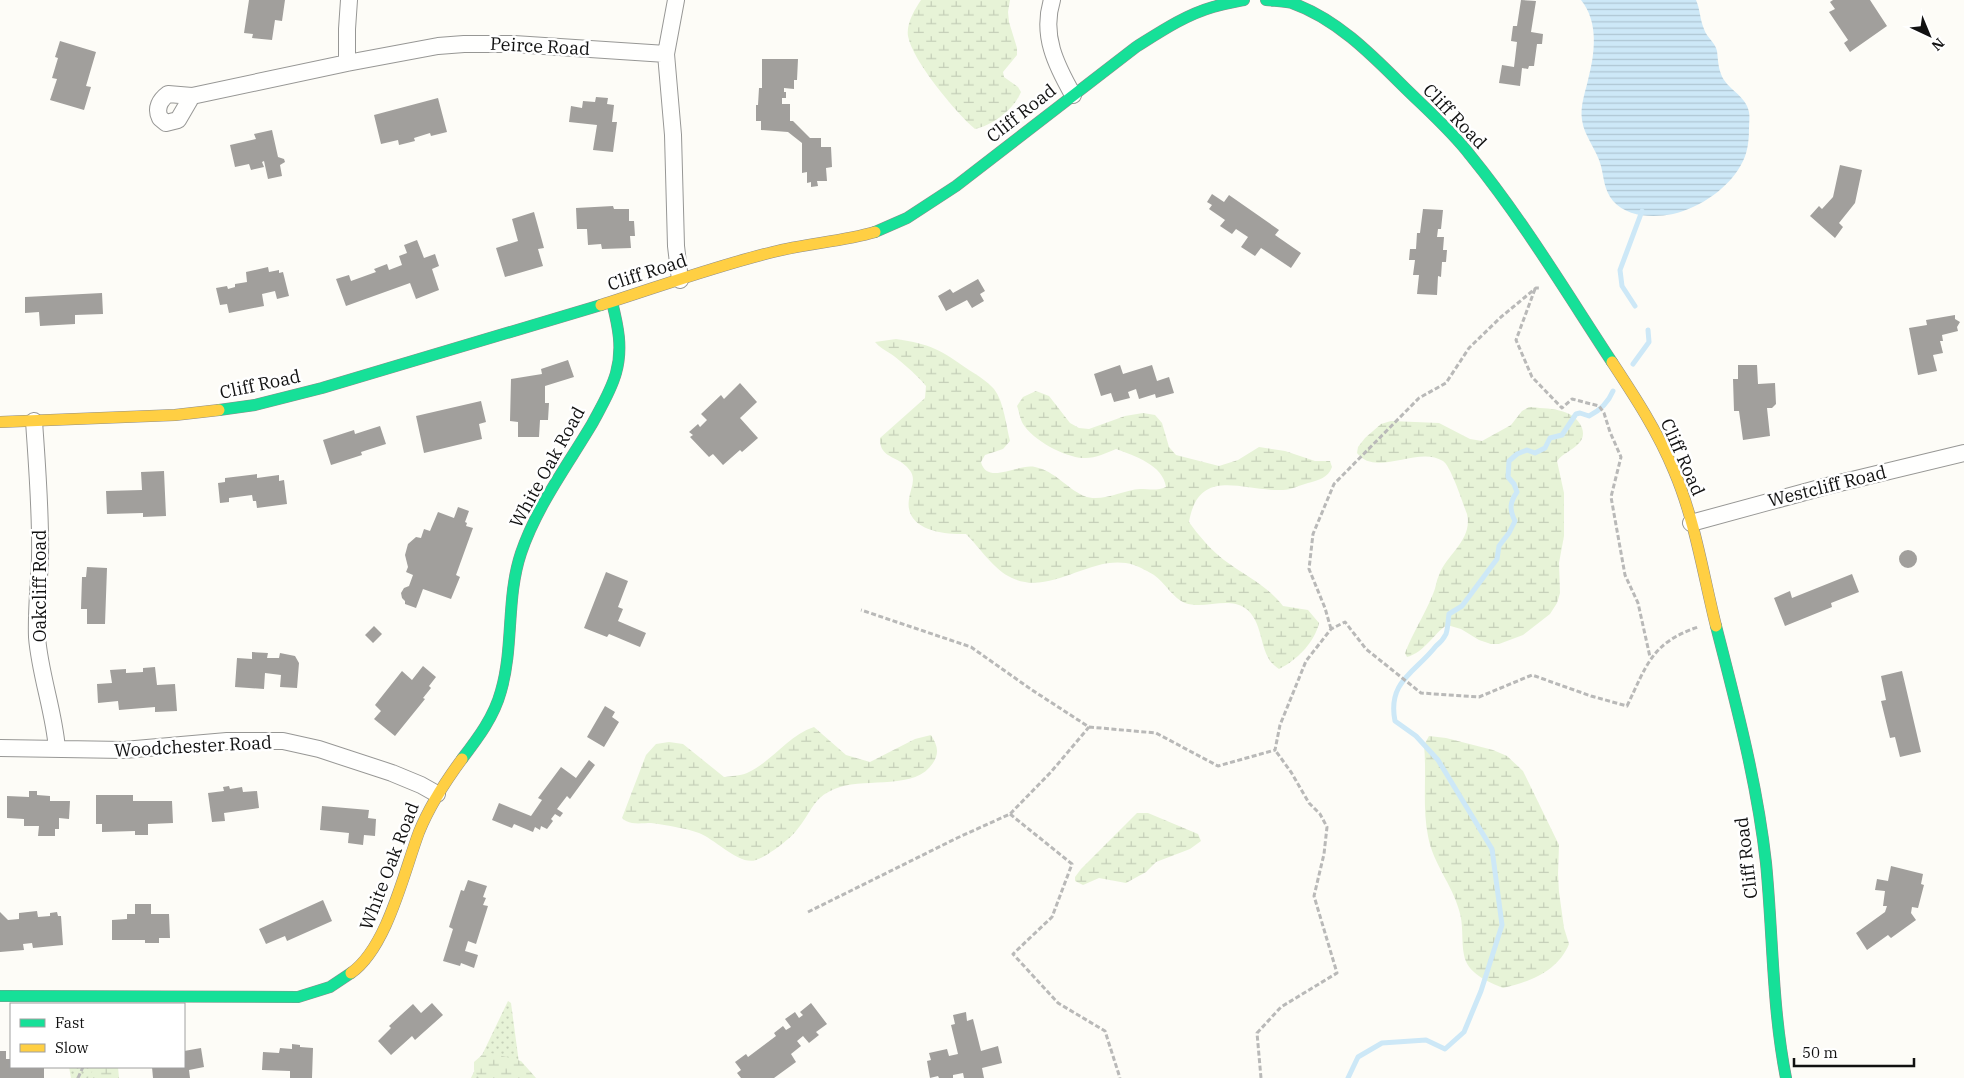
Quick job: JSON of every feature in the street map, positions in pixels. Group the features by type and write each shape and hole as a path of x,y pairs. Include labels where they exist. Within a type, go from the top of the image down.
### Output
{"street":[{"path":"347,62 346,40 349,0"},
{"path":"676,0 666,54 672,126 676,246 680,280"},
{"path":"1052,0 1048,28 1050,45 1059,70 1073,95"},
{"name":"Cliff Road","path":"0,422 175,415 255,405 352,380 762,255 851,238 894,225 956,186 1136,47 1175,23 1212,7 1244,0"},
{"name":"Cliff Road","path":"1266,0 1291,3 1319,15 1336,27 1373,59 1470,154 1499,193 1564,290 1633,396 1660,442 1677,480 1690,523 1735,702 1762,829 1777,1021 1786,1078"},
{"name":"Peirce Road","path":"192,96 347,62 438,46 476,43 524,44 666,54"},
{"name":"White Oak Road","path":"0,996 289,998 307,996 332,987 358,969 377,944 385,927 422,824 437,794 479,739 495,711 506,675 512,591 524,545 543,505 606,399 615,378 619,362 620,342 612,302"},
{"name":"Oakcliff Road","path":"34,421 40,556 37,636 39,656 55,730 57,749"},
{"name":"Westcliff Road","path":"1690,523 1837,483 1964,453"},
{"name":"Woodchester Road","path":"0,748 124,750 227,741 283,741 319,749 392,773 437,794"}],"path":[{"path":"1536,288 1516,340 1532,377 1562,408 1572,399 1599,406 1604,413 1621,457 1611,497 1617,536 1625,575 1638,603 1650,658"},
{"path":"1331,629 1325,608 1309,569 1313,534 1334,484 1419,398 1446,383 1469,348 1501,317 1536,288 1564,290"},
{"path":"860,610 971,646 1032,690 1089,727 1156,733 1218,766 1275,750"},
{"path":"1261,1078 1257,1033 1281,1007 1337,974 1314,896 1324,854 1327,827 1275,750 1280,725 1306,661 1331,629 1345,622 1366,648 1421,693 1480,698 1532,675 1591,696 1627,706 1650,658 1665,642 1681,633 1715,622"},
{"path":"808,912 957,838 1010,814 1051,772 1089,727"},
{"path":"1010,814 1072,864 1052,917 1013,954 1058,1003 1105,1032 1120,1078"}],"green space":[{"path":"921,0 1010,0 1009,22 1017,48 1017,55 1003,72 1004,77 1018,87 1021,92 1008,110 996,120 975,129 936,86 917,58 908,36 908,27 911,17"},
{"path":"896,339 918,343 951,357 994,389 1002,407 1010,441 1003,449 985,455 981,462 984,469 990,472 997,473 1035,467 1049,472 1078,493 1091,498 1105,497 1133,490 1166,487 1164,479 1154,467 1139,458 1116,449 1096,457 1083,458 1067,455 1041,442 1023,424 1017,406 1023,397 1036,391 1049,396 1070,423 1079,428 1089,429 1125,416 1143,413 1155,415 1162,423 1169,447 1176,455 1219,466 1238,460 1259,447 1285,451 1315,461 1330,461 1332,467 1326,476 1289,489 1268,490 1225,485 1213,487 1202,493 1194,504 1189,522 1219,556 1263,586 1283,606 1308,610 1319,623 1309,644 1292,661 1279,669 1267,656 1252,614 1238,605 1223,603 1192,605 1185,603 1177,598 1154,575 1134,565 1118,563 1088,568 1058,579 1027,582 1012,578 999,570 966,534 937,532 919,524 913,518 909,509 913,482 911,472 902,463 883,450 880,438 925,398 926,386 899,360 875,342"},
{"path":"1529,407 1559,410 1573,416 1578,421 1583,432 1579,443 1557,461 1564,493 1564,536 1559,563 1560,593 1557,603 1550,614 1523,635 1499,644 1491,644 1479,640 1461,629 1447,625 1419,651 1407,657 1405,653 1434,592 1439,575 1466,532 1467,514 1453,477 1443,461 1433,457 1422,457 1375,463 1365,460 1357,453 1358,447 1381,424 1391,421 1439,423 1470,439 1482,441 1511,425 1522,411"},
{"path":"814,727 846,755 870,762 915,739 931,735 937,752 933,763 915,777 891,782 851,784 824,795 788,839 771,852 756,860 750,861 735,856 694,831 651,823 632,823 622,818 646,755 656,744 669,742 683,744 724,777 744,774 756,768 796,736"},
{"path":"1429,736 1446,738 1493,750 1507,756 1523,771 1559,845 1559,892 1564,928 1569,944 1558,961 1533,979 1503,988 1479,976 1469,967 1466,961 1459,910 1430,846 1426,825 1424,745"},
{"path":"1137,813 1148,813 1198,834 1201,841 1190,849 1156,862 1146,872 1126,883 1099,878 1083,885 1075,881 1075,877 1081,869"},
{"path":"508,1001 511,1003 521,1078 471,1078"},
{"path":"491,1053 521,1061 536,1078 479,1078 474,1070 474,1062 482,1055"},
{"path":"69,1068 99,1068 100,1078 71,1078"},
{"path":"94,1068 118,1068 119,1078 88,1078"}],"water":[{"path":"1581,0 1696,0 1704,29 1716,48 1721,74 1727,84 1744,101 1749,112 1748,145 1743,161 1731,179 1714,195 1694,207 1673,214 1657,216 1641,215 1625,210 1610,197 1599,160 1585,132 1582,120 1582,105 1594,49 1594,39 1591,18"}],"building":[{"path":"249,0 285,0 282,21 275,20 272,40 252,38 253,34 244,33"},
{"path":"1521,0 1536,1 1531,32 1543,34 1542,44 1537,44 1534,66 1529,66 1528,69 1522,68 1520,86 1499,83 1502,65 1514,67 1517,42 1511,41 1513,26 1517,26"},
{"path":"1833,0 1870,0 1887,26 1850,52 1844,43 1848,40 1829,12 1835,9 1830,2"},
{"path":"60,41 96,52 86,86 91,87 84,110 50,100 57,79 52,78 58,58 55,57"},
{"path":"762,59 798,59 797,80 794,80 794,89 784,88 786,98 782,98 782,104 790,104 790,121 793,121 810,138 821,138 821,147 831,147 832,167 826,168 827,181 817,181 818,186 811,187 811,182 807,183 807,172 802,173 802,143 788,132 761,130 761,121 756,121 759,88 762,88"},
{"path":"596,97 608,98 607,104 614,105 612,122 617,122 613,152 593,150 597,125 569,122 571,106 582,108 583,101 595,102"},
{"path":"438,98 447,132 431,136 430,133 414,138 415,141 399,145 398,140 381,144 374,115"},
{"path":"272,130 278,157 284,159 285,162 280,165 282,176 268,179 264,161 262,162 264,167 251,170 249,164 235,167 230,145 256,139 254,134"},
{"path":"1840,165 1862,170 1855,203 1839,223 1843,227 1835,238 1810,216 1819,206 1822,209 1833,197"},
{"path":"1212,194 1224,202 1229,195 1279,230 1275,235 1301,253 1291,268 1261,248 1255,256 1241,247 1248,237 1236,229 1232,234 1220,226 1225,220 1209,209 1212,205 1207,202"},
{"path":"613,206 614,209 629,209 629,221 634,221 635,236 630,236 631,248 602,249 601,244 588,245 587,229 577,229 576,208"},
{"path":"1423,209 1443,210 1441,229 1438,229 1437,237 1444,237 1443,250 1447,250 1446,262 1442,262 1441,277 1438,276 1437,295 1417,294 1419,275 1413,275 1415,260 1409,260 1410,249 1416,249 1417,233 1420,233"},
{"path":"534,212 544,248 538,249 543,266 505,277 496,248 518,241 512,219"},
{"path":"417,240 424,258 435,254 439,266 432,269 439,290 416,299 410,283 346,306 336,279 349,275 351,281 376,272 374,269 387,264 389,270 402,265 399,256 407,253 404,245"},
{"path":"268,267 269,272 279,270 279,273 283,272 289,296 277,299 275,291 262,294 264,306 229,313 227,304 220,305 216,288 227,286 228,289 235,287 235,284 247,282 246,272"},
{"path":"978,279 985,291 980,294 984,301 972,308 967,300 946,311 938,296 950,289 953,293"},
{"path":"102,293 103,314 75,315 75,324 40,326 39,312 25,313 25,297"},
{"path":"1955,315 1955,319 1960,322 1957,327 1958,331 1942,335 1943,341 1940,341 1943,353 1933,355 1937,371 1918,375 1909,328 1927,325 1926,320"},
{"path":"568,360 574,377 545,386 545,403 549,403 548,420 540,420 539,437 518,437 518,422 510,421 511,379 542,374 541,369"},
{"path":"1120,365 1123,374 1152,365 1157,381 1169,377 1174,393 1156,398 1155,394 1139,399 1136,389 1128,392 1130,398 1114,402 1111,393 1101,396 1094,374"},
{"path":"1738,365 1757,365 1758,384 1775,383 1776,404 1772,408 1767,408 1770,436 1743,440 1739,411 1734,411 1733,379 1738,379"},
{"path":"740,383 757,402 740,418 758,438 723,465 713,454 709,457 690,437 693,435 689,432 698,424 700,427 707,420 701,414 721,395 724,399"},
{"path":"481,401 486,422 479,424 482,439 424,453 416,416"},
{"path":"380,426 386,444 361,452 362,455 331,465 323,440 354,430 355,434"},
{"path":"164,471 166,516 143,517 143,513 107,514 106,491 142,490 141,472"},
{"path":"257,474 257,478 279,475 279,481 284,480 287,504 257,508 256,501 253,501 252,495 229,498 229,502 220,503 218,483 225,482 225,478"},
{"path":"458,507 469,511 465,522 467,523 466,526 473,528 456,575 460,577 451,599 423,589 416,608 405,604 401,593 404,588 409,586 413,575 406,572 408,567 405,555 408,544 416,537 421,538 424,529 430,531 438,512 454,518"},
{"path":"1908,550 1916,555 1917,559 1912,567 1908,568 1900,563 1899,559 1904,551"},
{"path":"87,567 107,568 105,624 87,624 87,609 81,609 82,577 86,577"},
{"path":"606,572 628,581 618,607 623,609 618,621 646,633 640,647 609,634 607,637 584,628"},
{"path":"1852,574 1859,592 1831,603 1832,607 1785,626 1774,598 1790,591 1792,598"},
{"path":"374,626 382,634 373,643 365,635"},
{"path":"252,652 268,653 267,658 279,658 280,653 295,656 299,663 297,688 280,687 281,675 265,673 264,689 235,687 237,658 252,659"},
{"path":"423,666 436,677 429,686 431,688 423,698 425,699 395,736 374,719 381,711 375,705 402,671 412,680"},
{"path":"155,667 157,685 175,684 177,711 155,712 155,707 119,710 118,701 98,703 97,684 112,683 110,670 126,669 126,673 143,672 143,668"},
{"path":"1902,671 1921,752 1900,757 1895,737 1890,738 1881,701 1886,700 1881,676"},
{"path":"605,706 615,712 612,717 619,722 604,747 587,737"},
{"path":"589,760 595,765 570,799 567,796 557,809 563,813 560,817 555,814 551,819 553,821 547,829 541,826 540,830 535,827 533,832 514,824 512,828 492,820 499,803 531,816 542,800 538,798 561,767 576,778"},
{"path":"229,786 230,789 242,787 243,792 257,791 259,808 224,813 225,821 212,822 208,793 224,791 223,787"},
{"path":"29,791 37,791 37,795 50,796 50,801 70,801 69,819 59,818 59,829 55,829 55,836 38,836 39,826 24,826 24,819 7,818 7,796 29,797"},
{"path":"96,795 133,795 133,801 172,801 173,823 148,824 148,835 135,835 135,831 102,832 102,824 96,824"},
{"path":"322,806 369,810 368,818 376,819 375,836 364,835 363,845 348,843 349,833 320,830"},
{"path":"1891,866 1923,874 1921,884 1924,885 1918,908 1912,907 1911,913 1916,920 1891,938 1888,935 1867,950 1856,933 1885,912 1887,906 1883,906 1885,891 1875,890 1877,879 1888,881"},
{"path":"468,880 487,886 483,897 486,898 483,905 488,906 476,944 468,941 465,951 478,955 474,968 461,963 460,966 443,961 453,929 449,927 461,890 464,891"},
{"path":"323,900 332,921 287,941 285,936 266,944 259,929"},
{"path":"135,904 151,904 151,914 169,914 170,938 159,938 159,943 145,943 145,940 112,940 112,920 127,919 127,914 135,914"},
{"path":"37,911 38,917 50,916 50,913 57,912 58,916 61,916 63,945 33,948 32,943 23,944 24,950 0,952 0,912 8,920 19,919 19,913"},
{"path":"432,1003 443,1015 415,1040 412,1036 391,1055 378,1041 391,1028 389,1026 413,1004 421,1013"},
{"path":"811,1003 827,1024 816,1032 819,1035 809,1043 803,1036 797,1041 801,1046 791,1054 796,1062 774,1078 741,1078 737,1073 741,1070 735,1062 746,1054 748,1057 776,1036 774,1033 783,1026 786,1030 791,1027 785,1019 795,1012 799,1018 803,1015 800,1012"},
{"path":"966,1012 967,1021 973,1019 981,1051 998,1046 1002,1063 982,1068 984,1078 964,1078 963,1073 953,1075 953,1078 939,1078 938,1076 930,1078 927,1061 931,1060 929,1053 947,1049 949,1056 958,1054 951,1025 955,1024 953,1015"},
{"path":"292,1044 313,1048 312,1078 290,1078 290,1071 262,1070 263,1052 279,1053 280,1048 292,1049"},
{"path":"201,1048 204,1067 189,1070 190,1078 153,1078 152,1068 185,1068 185,1051"},
{"path":"0,1051 6,1051 6,1059 10,1059 10,1068 44,1068 44,1078 0,1078"}],"waterway":[{"path":"1635,306 1622,286 1620,270 1642,211"},
{"path":"1633,364 1649,342 1648,330"},
{"path":"1348,1078 1358,1057 1382,1043 1426,1040 1445,1049 1464,1032 1481,991 1502,925 1492,849 1438,760 1416,736 1395,721 1395,696 1405,678 1444,637 1447,632 1449,614 1462,606 1497,559 1499,546 1515,521 1511,506 1517,492 1514,484 1508,477 1509,461 1517,454 1527,450 1535,453 1545,448 1550,438 1562,435 1576,414 1580,413 1589,416 1593,414 1601,409 1613,391"}],"traffic: fast":[{"path":"875,232 907,218 956,186 1145,41 1173,24 1203,10 1244,0"},
{"path":"1266,0 1292,3 1337,27 1377,60 1445,127 1462,145 1508,205 1612,362"},
{"path":"462,759 490,718 501,691 508,657 513,587 521,553 535,519 592,424 614,380 618,364 619,346 618,328 612,302"},
{"path":"219,410 255,405 322,388 601,305"},
{"path":"1716,626 1745,743 1762,833 1778,1025 1786,1078"},
{"path":"0,996 298,997 330,987 351,973"}],"traffic: slow":[{"path":"601,305 751,258 786,249 875,232"},
{"path":"1612,362 1638,402 1674,471 1688,509 1716,626"},
{"path":"0,422 175,415 219,410"},
{"path":"351,973 364,961 375,946 393,908 423,822 438,794 462,759"}]}
